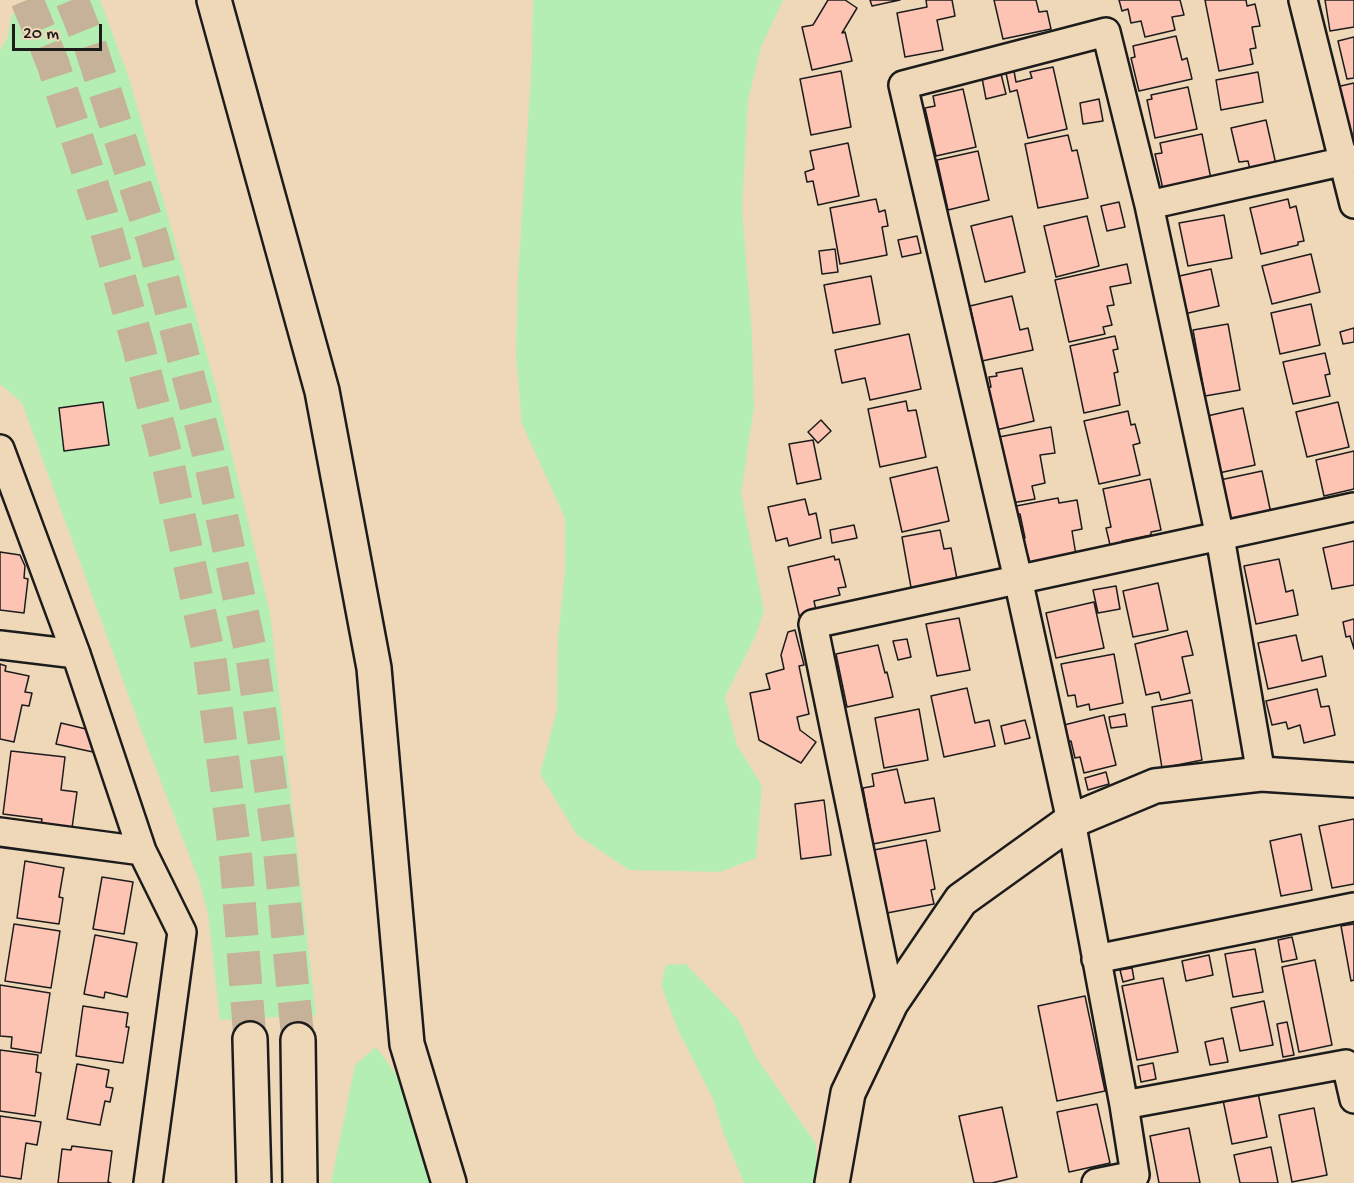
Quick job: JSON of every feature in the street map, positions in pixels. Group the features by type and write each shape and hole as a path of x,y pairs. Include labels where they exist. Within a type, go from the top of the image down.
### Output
{"main road":[{"path":"214,0 322,391 374,668 407,1044 449,1183"},
{"path":"832,1183 848,1093 891,1003 961,900 1071,821 1155,786 1261,774 1354,780"},
{"path":"250,1039 253,1178"},
{"path":"298,1040 300,1176"}],"street":[{"path":"1303,0 1349,160 1354,204"},
{"path":"1096,1183 1136,1175 1124,1105 1071,821 1018,579 903,85 1106,32 1149,205 1220,537 1261,774"},
{"path":"1149,205 1349,160"},
{"path":"2,455 76,654 142,851 182,932 148,1183"},
{"path":"891,1003 813,624 1354,507"},
{"path":"0,645 76,654"},
{"path":"0,832 142,851"},
{"path":"1096,959 1354,907"},
{"path":"1124,1105 1346,1064 1354,1099"}],"green space":[{"path":"46,0 100,0 129,78 216,388 270,613 316,1015 220,1020 208,914 199,881 140,727 22,403 0,384 0,50 7,39 12,14"},
{"path":"533,0 783,0 761,47 748,100 742,209 752,335 754,408 741,493 764,611 755,637 725,697 737,745 762,786 756,858 720,872 629,870 577,835 540,774 557,710 558,638 565,571 565,518 522,424 516,356 518,277 532,59"},
{"path":"686,964 738,1019 756,1057 816,1144 817,1183 744,1183 723,1132 713,1099 678,1030 661,985 666,965"},
{"path":"376,1047 400,1080 434,1183 331,1183 355,1065"}],"building":[{"path":"828,0 845,0 857,8 842,33 845,32 852,61 812,70 802,27 813,25"},
{"path":"870,0 900,0 872,6"},
{"path":"926,0 952,0 955,16 937,20 943,50 905,57 897,13 927,7"},
{"path":"994,0 1036,0 1039,12 1047,11 1051,29 1003,39"},
{"path":"1119,0 1180,0 1184,15 1172,17 1175,30 1145,37 1141,21 1131,23 1128,9 1122,11"},
{"path":"1205,0 1246,0 1247,6 1255,4 1260,26 1252,27 1256,48 1250,49 1253,64 1219,71"},
{"path":"1325,0 1354,0 1354,27 1330,31"},
{"path":"1176,36 1182,60 1187,58 1192,79 1139,91 1131,58 1135,57 1133,46"},
{"path":"1354,37 1354,78 1347,79 1338,41"},
{"path":"1053,67 1067,129 1028,138 1017,90 1010,92 1006,73 1014,71 1016,82 1032,78 1030,72"},
{"path":"841,71 851,127 811,135 800,79"},
{"path":"1258,72 1263,102 1221,110 1216,80"},
{"path":"1001,74 1006,94 986,99 982,78"},
{"path":"1354,83 1354,149 1332,88"},
{"path":"1188,87 1197,129 1155,138 1147,100 1152,99 1151,95"},
{"path":"963,89 976,147 936,156 925,108 935,106 933,96"},
{"path":"1099,99 1103,121 1083,124 1080,103"},
{"path":"1266,120 1277,169 1251,174 1248,161 1239,162 1231,128"},
{"path":"1202,134 1211,179 1163,189 1155,154 1162,153 1160,143"},
{"path":"1068,135 1072,151 1077,150 1088,198 1038,208 1025,144"},
{"path":"848,143 859,196 818,205 813,181 807,182 805,172 814,169 810,151"},
{"path":"978,151 989,200 948,210 937,160"},
{"path":"876,199 879,212 885,210 888,226 882,227 887,255 840,264 830,208"},
{"path":"1288,199 1290,208 1296,206 1304,241 1298,242 1298,245 1261,254 1250,208"},
{"path":"1119,202 1125,227 1107,231 1101,206"},
{"path":"1224,215 1232,258 1188,266 1179,223"},
{"path":"1012,216 1025,272 985,282 971,226"},
{"path":"1087,216 1099,266 1056,277 1044,226"},
{"path":"917,236 921,253 902,257 898,240"},
{"path":"835,249 838,272 822,274 819,251"},
{"path":"1311,254 1320,292 1272,304 1262,266"},
{"path":"1127,264 1131,283 1110,287 1114,305 1107,306 1112,325 1103,327 1105,334 1069,342 1055,280"},
{"path":"1211,269 1219,306 1184,314 1175,277"},
{"path":"871,276 880,324 833,333 824,285"},
{"path":"1012,296 1020,330 1028,328 1033,350 982,361 970,306"},
{"path":"1311,304 1320,345 1280,354 1271,313"},
{"path":"1228,324 1240,390 1205,396 1193,330"},
{"path":"1354,328 1354,342 1343,344 1340,332"},
{"path":"909,334 921,389 870,400 865,378 842,383 835,350"},
{"path":"1115,336 1118,349 1113,350 1118,372 1114,373 1120,405 1084,413 1070,346"},
{"path":"1325,353 1330,374 1325,375 1330,396 1293,404 1283,362"},
{"path":"1022,368 1034,421 996,430 986,388 991,387 989,377 997,376 996,373"},
{"path":"906,401 908,411 916,410 926,457 880,467 868,409"},
{"path":"103,402 109,445 64,451 59,408"},
{"path":"1338,402 1349,447 1307,457 1296,412"},
{"path":"1243,408 1255,465 1219,473 1207,416"},
{"path":"1128,411 1131,425 1135,424 1140,443 1133,445 1140,475 1099,484 1084,421"},
{"path":"821,420 831,431 818,443 808,432"},
{"path":"1051,427 1055,453 1040,455 1045,483 1032,486 1035,499 1012,503 999,437"},
{"path":"813,440 821,479 797,484 789,444"},
{"path":"1354,451 1354,489 1324,496 1316,460"},
{"path":"937,467 949,521 902,532 890,478"},
{"path":"1262,471 1272,518 1245,523 1243,516 1228,519 1220,480"},
{"path":"1150,479 1161,530 1151,532 1151,535 1122,541 1123,546 1111,549 1106,528 1111,527 1103,489"},
{"path":"1058,498 1059,503 1077,500 1082,529 1072,531 1077,561 1030,565 1028,555 1019,556 1016,539 1025,538 1020,514 1012,516 1011,507"},
{"path":"805,499 809,515 816,513 821,538 789,546 787,538 776,541 768,507"},
{"path":"854,525 857,538 832,543 830,530"},
{"path":"940,530 944,549 951,548 958,584 912,593 902,537"},
{"path":"1354,541 1354,585 1332,589 1323,548"},
{"path":"0,552 20,555 25,566 24,578 28,579 24,613 0,610"},
{"path":"834,556 835,560 839,559 846,587 838,588 840,595 814,601 817,615 800,619 788,567"},
{"path":"1279,559 1286,592 1293,590 1298,615 1256,624 1244,566"},
{"path":"1158,583 1168,630 1133,637 1123,591"},
{"path":"1116,586 1120,609 1098,613 1093,590"},
{"path":"1094,602 1104,648 1056,658 1046,613"},
{"path":"959,618 970,670 937,676 926,624"},
{"path":"1354,619 1354,649 1350,636 1346,637 1343,622"},
{"path":"795,630 804,665 799,666 809,714 797,717 800,730 816,742 801,763 759,740 750,693 770,689 766,674 784,669 781,655 788,632"},
{"path":"1187,631 1193,655 1182,657 1190,693 1161,700 1159,692 1146,695 1135,644"},
{"path":"1296,635 1302,661 1322,656 1326,676 1268,689 1258,643"},
{"path":"907,639 911,657 898,660 893,641"},
{"path":"878,645 893,697 847,707 836,654"},
{"path":"1114,654 1123,703 1090,710 1089,704 1077,707 1075,695 1068,696 1061,664"},
{"path":"0,664 6,666 5,671 29,676 25,692 32,693 29,706 22,705 14,742 0,739"},
{"path":"967,688 975,723 989,720 995,746 944,757 931,696"},
{"path":"1317,689 1321,707 1329,706 1335,735 1304,743 1300,725 1288,729 1286,722 1272,725 1266,701"},
{"path":"1192,700 1202,760 1162,768 1152,707"},
{"path":"919,709 928,760 884,768 875,718"},
{"path":"1125,714 1127,726 1111,728 1109,717"},
{"path":"1104,715 1116,765 1084,773 1080,757 1075,758 1071,741 1068,742 1064,725"},
{"path":"1025,720 1030,738 1005,744 1001,726"},
{"path":"61,723 86,729 93,752 56,744"},
{"path":"11,751 65,757 61,790 77,792 72,828 41,824 42,819 3,814"},
{"path":"897,769 905,803 934,798 940,831 873,844 863,788 874,786 872,774"},
{"path":"1106,772 1109,784 1088,790 1085,778"},
{"path":"824,800 831,855 801,859 795,804"},
{"path":"1354,819 1354,884 1332,888 1319,826"},
{"path":"1301,834 1312,890 1281,896 1270,841"},
{"path":"926,840 935,889 931,890 934,904 887,913 874,850"},
{"path":"25,861 64,868 59,897 63,898 59,924 17,918"},
{"path":"102,877 133,882 124,934 93,929"},
{"path":"14,924 60,931 51,988 5,981"},
{"path":"1354,924 1354,980 1351,981 1341,926"},
{"path":"95,935 137,943 127,997 105,992 104,998 84,994"},
{"path":"1292,937 1297,959 1282,962 1278,940"},
{"path":"1255,949 1263,992 1233,997 1225,954"},
{"path":"1209,955 1213,975 1186,981 1182,961"},
{"path":"1315,960 1332,1045 1299,1052 1282,967"},
{"path":"1132,968 1134,979 1123,982 1120,970"},
{"path":"1163,978 1178,1052 1137,1060 1122,986"},
{"path":"0,985 50,993 41,1053 11,1048 12,1037 0,1036"},
{"path":"1085,996 1105,1091 1057,1101 1038,1006"},
{"path":"1264,1001 1273,1045 1240,1051 1231,1008"},
{"path":"83,1006 128,1013 126,1027 129,1027 123,1063 76,1056"},
{"path":"1287,1022 1294,1055 1283,1057 1277,1024"},
{"path":"1223,1038 1228,1062 1210,1065 1205,1042"},
{"path":"0,1050 38,1055 36,1072 41,1073 35,1116 0,1111"},
{"path":"1153,1063 1156,1079 1141,1082 1138,1066"},
{"path":"77,1064 109,1070 106,1087 113,1088 110,1102 105,1101 100,1125 67,1119"},
{"path":"1258,1093 1267,1137 1232,1144 1223,1100"},
{"path":"1097,1104 1110,1163 1069,1172 1057,1112"},
{"path":"1002,1107 1017,1177 992,1183 974,1183 959,1116"},
{"path":"1314,1108 1327,1175 1292,1182 1279,1115"},
{"path":"0,1116 41,1122 37,1145 26,1143 21,1179 0,1176"},
{"path":"1189,1128 1200,1183 1159,1183 1150,1136"},
{"path":"72,1146 112,1151 108,1182 111,1183 58,1183 62,1149 71,1150"},
{"path":"1271,1147 1278,1183 1240,1183 1234,1155"}],"tunnel":[{"path":"27,0 53,64 102,215 167,459 210,660 236,861 250,1039"},
{"path":"72,0 90,45 153,241 208,452 252,658 279,846 298,1040"}]}
